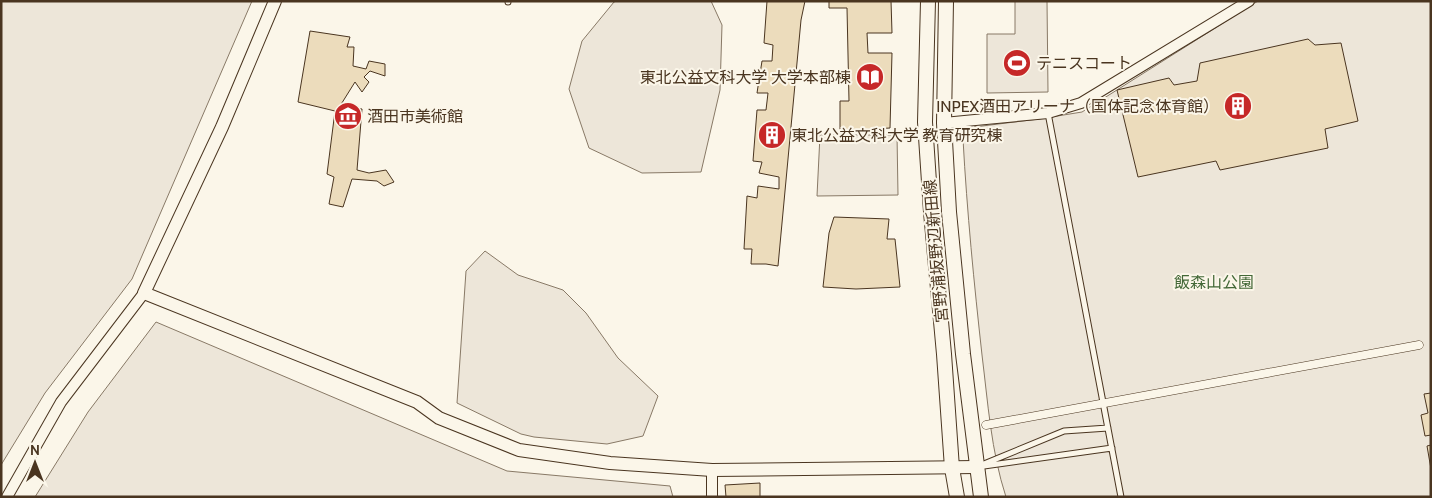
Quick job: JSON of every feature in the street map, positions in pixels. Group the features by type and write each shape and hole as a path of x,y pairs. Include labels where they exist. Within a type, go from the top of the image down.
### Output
{"main road":[{"name":"宮野浦坂野辺新田線","path":"928,1 926,122 930,212 956,497"},
{"name":"宮野浦坂野辺新田線","path":"946,1 944,123 949,212 962,354 981,497"}],"street":[{"path":"7,497 61,402 144,293 222,127 275,1"},
{"path":"944,123 1048,113 1081,103 1249,1"},
{"path":"144,293 417,402 439,418 519,450 610,463 712,470 976,467"},
{"path":"986,425 1419,345"},
{"path":"712,470 712,497"}],"lane":[{"path":"1048,113 1121,497"},
{"path":"976,467 1064,430 1108,428"},
{"path":"976,467 1112,448"}],"green space":[{"path":"1,1 252,1 132,279 45,393 1,465"},
{"path":"711,1 722,25 720,90 701,172 642,173 589,148 569,89 582,41 614,2"},
{"name":"テニスコート","path":"1015,1 1047,1 1048,92 987,93 987,34 1015,34"},
{"name":"飯森山公園","path":"1258,1 1431,1 1431,497 1006,497 993,445 988,409 971,247 963,139 974,127 1082,112"},
{"path":"820,135 897,135 898,195 817,196"},
{"path":"485,251 518,275 563,290 586,313 618,358 658,396 643,436 607,444 534,437 521,434 457,403 466,271"},
{"path":"156,322 507,471 670,486 673,497 35,497 88,412"}],"building":[{"name":"東北公益文科大学 教育研究棟","path":"767,1 805,1 801,20 778,266 751,264 752,249 744,249 747,196 757,198 758,186 779,189 779,177 759,173 762,162 753,161 757,110 766,110 768,93 757,93 762,61 772,61 773,45 764,43"},
{"name":"東北公益文科大学 大学本部棟","path":"829,1 891,1 892,33 867,33 868,53 892,53 890,128 840,131 840,101 849,101 847,8 829,8"},
{"path":"310,31 350,37 347,47 354,47 353,66 366,69 369,61 385,64 385,76 370,71 364,77 369,82 362,92 355,82 340,106 362,109 357,170 369,173 386,170 394,182 384,186 377,181 352,179 343,207 329,204 334,177 327,174 335,111 298,102"},
{"name":"INPEX酒田アリーナ（国体記念体育館）","path":"1308,39 1315,45 1341,43 1358,121 1325,129 1328,148 1220,170 1216,161 1138,177 1117,90 1169,78 1174,85 1197,81 1200,63"},
{"path":"834,217 889,219 887,239 895,239 900,287 856,289 823,287 829,233"},
{"path":"1431,393 1431,435 1425,436 1421,415 1428,413 1424,394"},
{"path":"1431,445 1431,469 1427,446"},
{"path":"760,483 760,497 726,497 725,485"}],"place":[{"name":"テニスコート","path":"1017,63"},
{"name":"東北公益文科大学 大学本部棟","path":"870,77"},
{"name":"INPEX酒田アリーナ（国体記念体育館）","path":"1238,106"},
{"name":"酒田市美術館","path":"348,116"},
{"name":"東北公益文科大学 教育研究棟","path":"772,135"}]}
